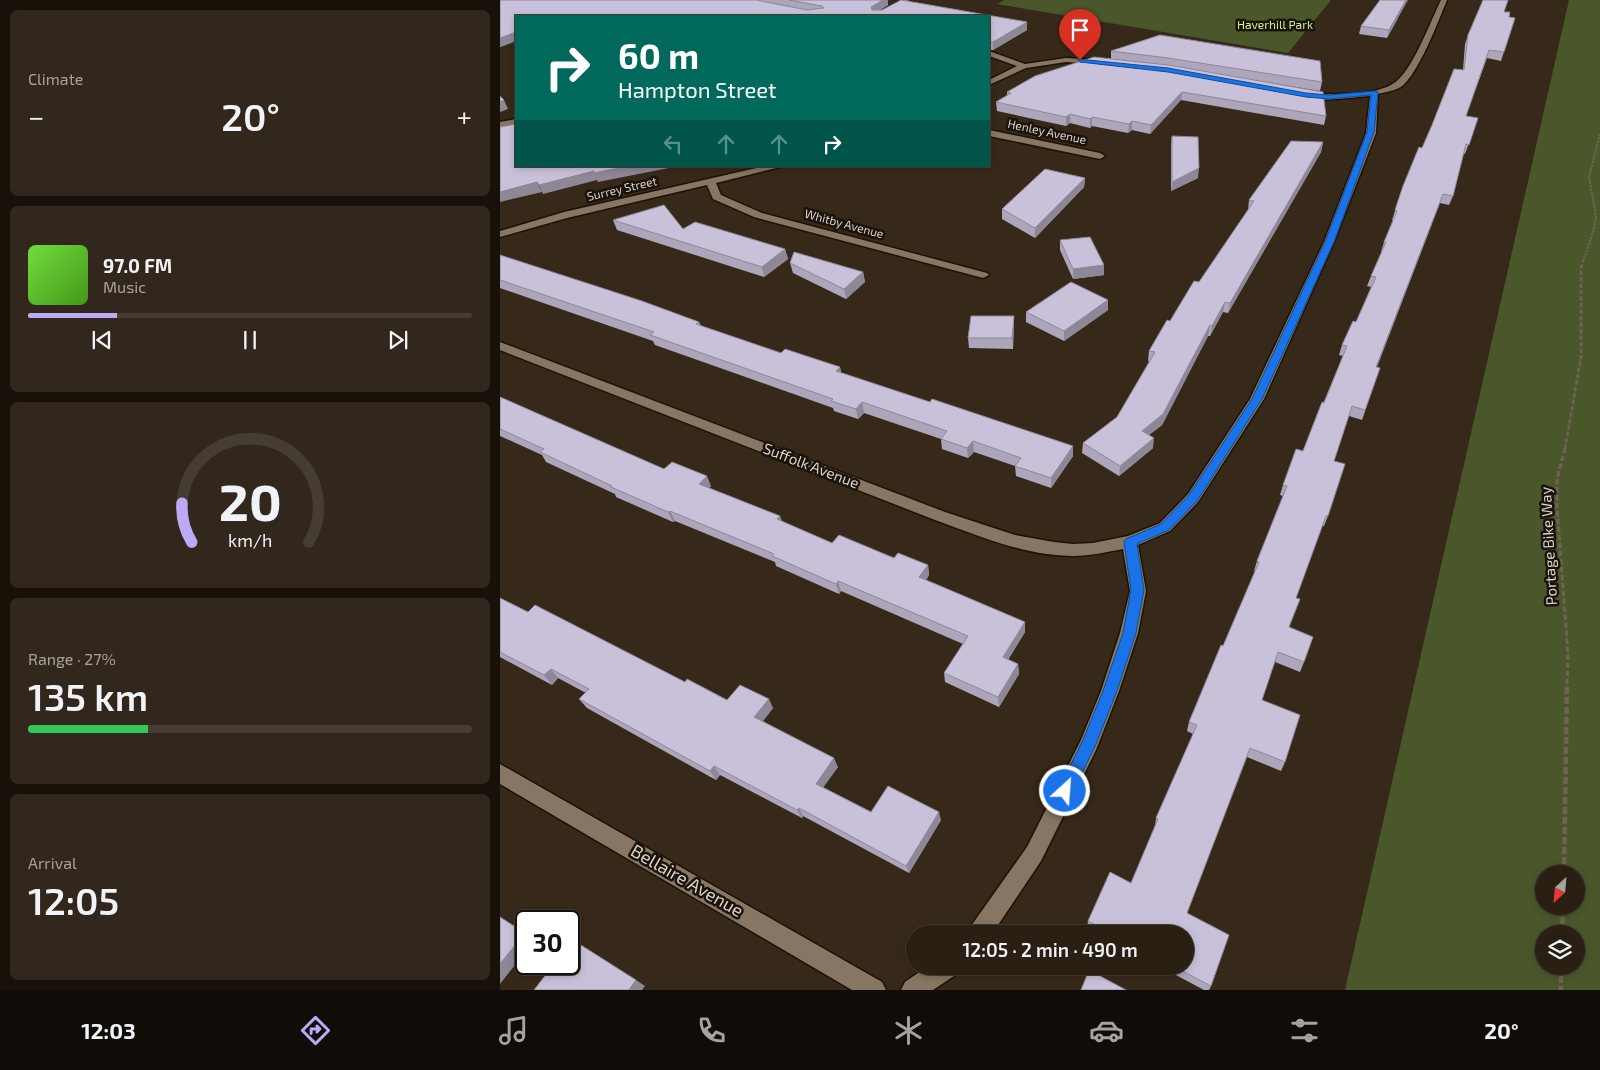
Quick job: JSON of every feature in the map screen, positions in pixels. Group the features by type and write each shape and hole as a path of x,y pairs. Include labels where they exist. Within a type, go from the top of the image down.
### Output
{"street":[{"path":"879,15 907,0"},
{"path":"1297,93 1329,97 1374,92 1397,86 1402,82 1421,49 1444,0"},
{"path":"990,53 1024,66"},
{"path":"990,83 1024,66 1066,60 1112,63"},
{"name":"Suffolk Avenue","path":"500,346 940,516 1003,537 1053,548 1091,549 1130,542 1165,527 1193,498 1257,399 1330,242 1371,132 1374,92"},
{"path":"500,125 515,122"},
{"name":"Henley Avenue","path":"990,133 1100,156"},
{"name":"Surrey Street","path":"500,234 564,215 775,167"},
{"name":"Whitby Avenue","path":"710,182 717,197 758,215 983,275"},
{"path":"985,925 1034,854 1089,744 1110,691 1129,633 1138,590 1130,542"},
{"name":"Bellaire Avenue","path":"500,773 874,990"},
{"path":"913,990 936,975"}],"path":[{"name":"Portage Bike Way","path":"1564,865 1568,655 1557,507 1557,479 1568,438 1582,356 1580,268 1595,223 1596,216 1589,177 1600,134"},
{"path":"1561,990 1562,975"}],"green space":[{"name":"Haverhill Park","path":"1004,0 1331,0 1288,53 997,4"},
{"path":"1569,0 1600,0 1600,990 1345,990"}],"building":[{"path":"500,0 756,0 807,10 824,8 822,6 789,0 883,0 871,7 872,10 882,10 901,0 987,15 515,15 515,32 500,38"},
{"path":"1380,0 1406,0 1389,30 1361,26"},
{"path":"1483,0 1508,0 1504,12 1510,12 1509,17 1515,18 1504,52 1489,50 1466,116 1478,118 1469,145 1466,144 1453,196 1443,194 1376,367 1380,368 1365,410 1352,406 1334,461 1345,464 1328,516 1326,516 1296,598 1300,599 1289,627 1313,637 1304,662 1278,652 1262,700 1300,715 1285,762 1250,748 1187,913 1229,935 1211,986 1190,975 1194,975 1194,925 1095,925 1088,921 1110,872 1131,883 1158,819 1156,818 1197,725 1189,722 1221,645 1223,646 1259,562 1257,561 1287,486 1283,485 1296,449 1303,451 1347,346 1342,345 1353,321 1356,322 1376,277 1371,276 1386,242 1384,242 1397,211 1395,210 1403,186 1419,147 1422,148 1454,69 1464,70 1468,35"},
{"path":"990,16 1027,22 990,42"},
{"path":"1160,35 1320,61 1322,82 1111,51"},
{"path":"1094,57 1168,65 1323,92 1326,116 1182,92 1151,125 1132,121 1129,124 1092,117 1090,119 1070,114 1066,117 996,102 1011,93 1007,92 1035,76"},
{"path":"515,124 515,167 624,167 594,173 594,171 539,185 537,182 500,192 500,127"},
{"path":"1172,136 1198,137 1199,168 1172,182"},
{"path":"1291,141 1323,142 1230,303 1225,302 1212,326 1210,325 1163,414 1142,431 1154,438 1120,466 1083,443 1117,417 1155,352 1149,351 1167,320 1170,321 1194,281 1199,282 1254,201 1249,200"},
{"path":"1045,169 1085,178 1035,228 1002,209"},
{"path":"664,205 683,229 695,222 785,249 762,267 613,220"},
{"path":"1090,237 1104,265 1073,269 1060,240"},
{"path":"794,252 863,272 844,289 790,263"},
{"path":"500,255 642,301 699,322 696,324 781,353 785,349 840,367 836,371 930,402 932,399 1073,446 1051,478 1015,466 1021,458 973,441 967,448 941,439 947,431 862,402 856,409 831,401 833,399 650,335 654,332 500,280"},
{"path":"1071,282 1108,300 1064,331 1026,312"},
{"path":"971,316 1014,316 1012,338 968,338"},
{"path":"500,397 664,469 672,462 707,476 699,484 780,516 777,519 832,543 839,535 894,558 898,553 928,565 919,577 1025,622 1003,657 1018,664 998,697 944,673 968,636 838,581 836,584 772,556 774,554 670,511 668,512 611,487 540,452 544,449 500,429"},
{"path":"500,598 528,612 535,605 685,682 687,679 727,700 740,685 769,699 754,717 834,758 816,784 871,812 888,786 939,812 906,866 799,808 797,810 714,766 710,771 579,699 589,689 551,669 544,675 500,652"},
{"path":"500,917 515,927 515,945 500,964"},
{"path":"580,944 636,980 629,990 534,990 546,975 580,975"},
{"path":"1087,975 1098,975 1126,990 1081,990"}],"route":[{"path":"1065,791 1089,744 1110,691 1129,633 1138,590 1130,542 1146,537 1165,527 1193,498 1257,399 1330,242 1371,132 1374,92 1329,97 1306,95 1168,70 1080,60"}]}
